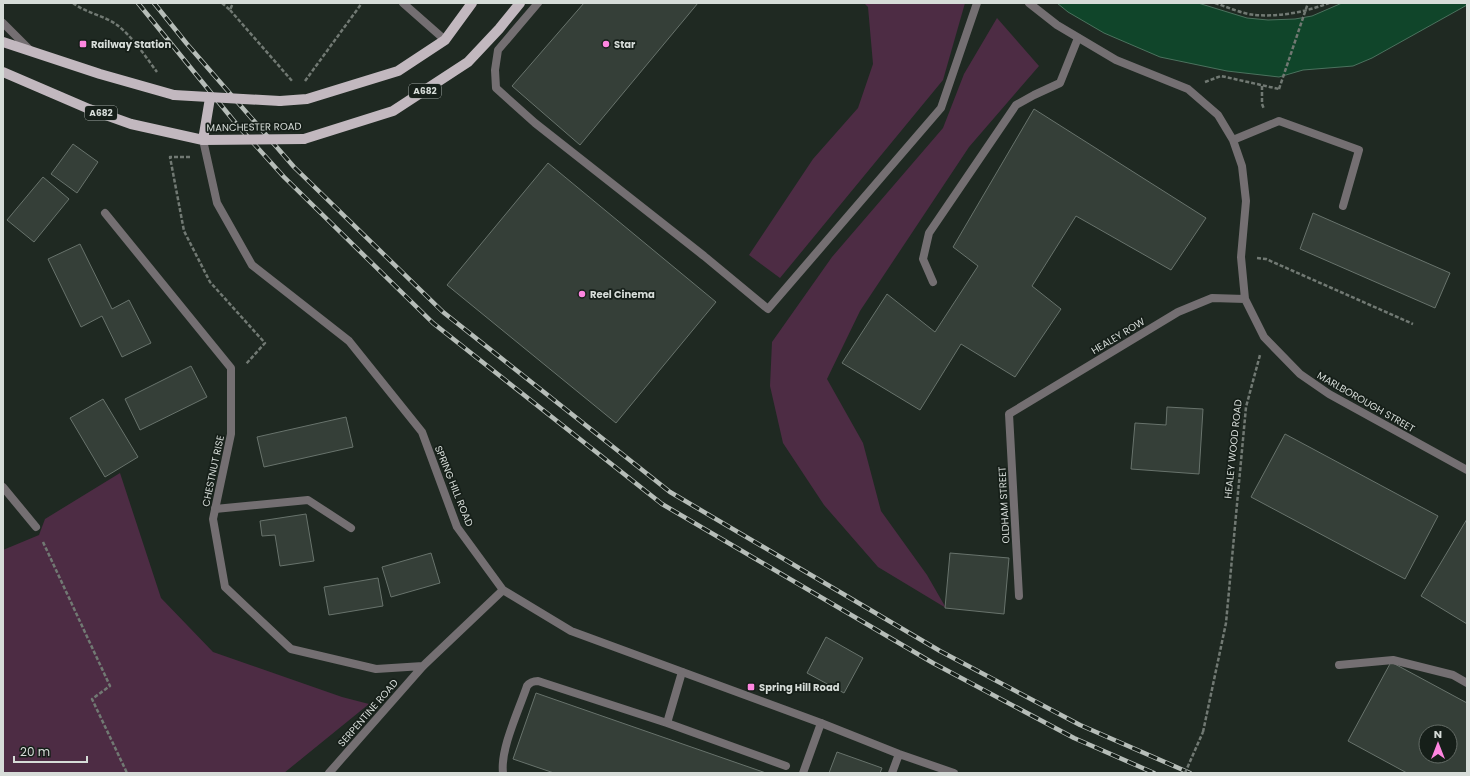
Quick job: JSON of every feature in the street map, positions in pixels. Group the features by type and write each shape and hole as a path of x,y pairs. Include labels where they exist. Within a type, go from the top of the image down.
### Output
{"main road":[{"path":"3,42 100,74 174,95 280,101 307,99 398,71 445,40 472,3"},
{"name":"MANCHESTER ROAD","path":"3,72 90,109 131,124 203,140 304,139 394,111 468,62 499,29 520,3"},
{"path":"203,140 210,98"}],"street":[{"path":"403,3 445,40"},
{"path":"538,3 498,50 495,70 496,88 535,123 704,256 768,309 940,108 977,3"},
{"path":"1029,3 1057,25 1116,60 1188,89 1218,115 1233,140 1242,166 1246,201 1241,257 1246,299 1264,337"},
{"path":"3,23 32,52"},
{"path":"933,282 923,259 929,233 1016,105 1060,83 1078,38"},
{"path":"1233,140 1279,121 1359,150 1343,206"},
{"name":"SPRING HILL ROAD","path":"203,140 217,203 252,265 349,341 422,432 457,527 503,590 571,632 954,773"},
{"name":"CHESTNUT RISE","path":"105,213 231,368 231,434 213,519 225,587 291,649 376,669 423,666"},
{"name":"HEALEY ROW","path":"1009,414 1178,312 1212,298 1246,299"},
{"name":"MARLBOROUGH STREET","path":"1264,337 1300,374 1329,394 1467,470"},
{"name":"OLDHAM STREET","path":"1009,414 1019,596"},
{"path":"3,487 36,527"},
{"path":"215,509 308,500 351,528"},
{"path":"423,666 503,590"},
{"path":"1339,665 1393,660 1453,675 1467,684"},
{"name":"SERPENTINE ROAD","path":"329,773 423,666"},
{"path":"667,724 682,672"},
{"path":"503,773 502,765 504,751 527,686 534,681 538,681 667,724 786,766"},
{"path":"803,773 821,724"},
{"path":"892,773 899,754"}],"path":[{"path":"72,3 79,8 116,24 139,47 174,95"},
{"path":"222,3 230,10 307,99"},
{"path":"230,10 233,3"},
{"path":"299,89 362,3"},
{"path":"1215,3 1253,15 1282,14 1314,9 1329,3"},
{"path":"1188,89 1221,76 1279,89 1308,3"},
{"path":"1262,86 1262,104 1270,124"},
{"path":"207,158 170,157 184,231 210,282 265,343 231,381"},
{"path":"1241,257 1266,259 1413,324"},
{"name":"HEALEY WOOD ROAD","path":"1185,773 1203,732 1226,622 1246,407 1264,337"},
{"path":"36,527 110,686 92,699 127,773"}],"shaded area":[{"path":"864,3 965,3 943,80 780,278 749,255 813,159 858,108 873,64 868,7"},
{"path":"1057,3 1198,3 1247,18 1268,20 1295,19 1312,16 1342,3 1467,3 1467,5 1372,58 1353,66 1303,70 1279,77 1227,71 1160,57 1104,33 1068,12"},
{"path":"997,18 1039,66 969,147 860,311 827,379 863,443 881,511 927,575 946,608 878,567 824,505 783,443 770,386 772,342 832,257 943,128 964,74"},
{"path":"120,473 161,598 213,652 342,697 369,704 284,773 3,773 3,550 39,535 45,519"}],"building":[{"name":"Star","path":"584,3 698,3 580,145 512,86"},
{"path":"1034,109 1206,218 1171,270 1076,216 1032,286 1061,309 1015,377 961,344 920,410 842,363 887,294 935,332 978,266 953,247"},
{"path":"73,144 98,162 77,193 51,174"},
{"name":"Reel Cinema","path":"548,163 716,302 616,423 447,285"},
{"path":"43,177 69,199 34,242 7,220"},
{"path":"1313,213 1450,273 1435,308 1300,249"},
{"path":"80,244 112,309 129,300 151,343 122,357 102,316 81,327 48,259"},
{"path":"191,366 207,397 140,430 125,399"},
{"path":"103,399 138,457 105,477 70,418"},
{"path":"1167,407 1203,409 1199,474 1131,469 1135,423 1166,425"},
{"path":"346,417 353,447 264,467 257,437"},
{"path":"1285,434 1438,516 1405,579 1251,497"},
{"path":"306,514 314,561 280,566 275,535 262,536 260,521"},
{"path":"1467,519 1467,624 1421,596"},
{"path":"431,553 440,583 391,597 382,567"},
{"path":"950,553 1009,558 1004,614 945,608"},
{"path":"378,578 383,606 329,615 324,587"},
{"path":"826,637 863,658 844,693 807,673"},
{"path":"1391,662 1467,703 1467,773 1407,773 1348,741"},
{"path":"536,693 766,773 554,773 513,759"},
{"path":"837,752 882,768 880,773 829,773"}],"railway":[{"path":"138,3 238,126 284,177 433,323 662,504 933,663 1074,738 1154,773"},
{"path":"154,3 187,44 294,167 443,312 670,492 940,651 1080,725 1190,773"}],"place":[{"name":"Railway Station","path":"83,44"},
{"name":"Star","path":"606,44"},
{"name":"Reel Cinema","path":"582,294"},
{"name":"Spring Hill Road","path":"751,687"}]}
